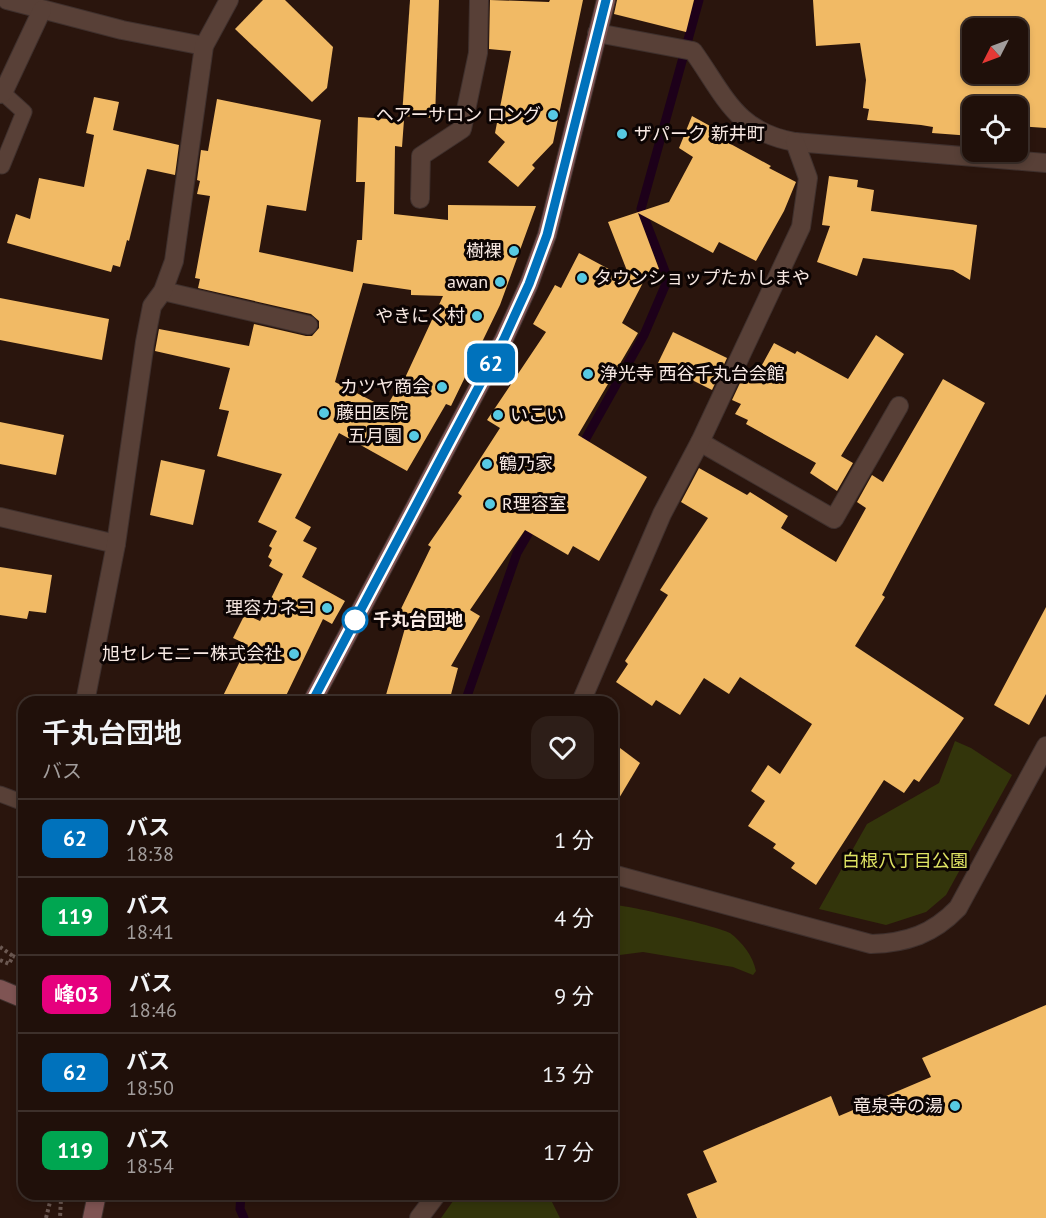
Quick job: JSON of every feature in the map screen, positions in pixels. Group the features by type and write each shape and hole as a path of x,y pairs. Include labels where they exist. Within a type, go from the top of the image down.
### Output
{"street":[{"path":"7,0 122,30 204,46"},
{"path":"86,696 116,544 152,306 163,291 174,261 204,46 229,0"},
{"path":"420,199 421,156 462,129 478,52 479,0"},
{"path":"315,696 504,339 529,284 547,235 606,0"},
{"path":"2,93 42,10"},
{"path":"597,33 693,51 742,120 770,138 1046,163"},
{"path":"583,696 662,514 700,442 801,227 808,178 795,142"},
{"path":"163,291 308,325"},
{"path":"700,442 834,519 898,406"},
{"path":"0,518 116,544"},
{"path":"618,876 871,944 898,943 922,936 945,922 958,908 1046,746"},
{"path":"0,989 18,994"},
{"path":"93,1218 96,1200"},
{"path":"419,1218 432,1200"}],"lane":[{"path":"2,93 24,112 2,166"},
{"path":"0,794 18,801"}],"path":[{"path":"0,947 18,958"},
{"path":"0,960 9,964 13,956"},
{"path":"46,1218 50,1200"},
{"path":"60,1218 61,1200"}],"green space":[{"name":"白根八丁目公園","path":"955,741 971,748 1012,775 946,895 926,912 886,925 819,909 867,824 939,783"},
{"path":"618,906 672,916 730,933 746,950 756,971 753,975 733,967 643,952 618,955"},
{"path":"454,1200 551,1200 560,1218 441,1218"}],"building":[{"path":"263,0 285,0 333,47 327,88 312,102 235,29"},
{"path":"410,0 439,0 435,118 402,116"},
{"path":"490,0 549,2 550,0 583,0 553,143 532,165 535,168 518,187 488,162 505,142 495,133 511,51 489,49"},
{"path":"617,0 694,0 686,32 614,14"},
{"path":"813,0 1046,0 1046,128 1028,127 1028,96 962,96 962,135 932,133 933,127 921,125 867,120 869,109 863,108 866,80 860,43 816,46"},
{"path":"94,97 119,102 113,130 179,145 175,175 147,169 120,267 113,265 111,272 7,243 16,214 30,219 39,178 84,187 94,135 86,133"},
{"path":"217,99 321,120 306,211 267,205 259,252 353,272 357,240 362,240 365,182 356,182 358,117 404,120 402,147 395,146 394,214 448,220 448,205 536,206 500,305 451,406 446,404 407,471 339,433 295,518 311,527 303,541 317,548 302,577 345,601 332,624 323,619 286,696 223,696 248,645 233,638 245,614 260,621 283,574 269,566 272,560 268,557 272,548 269,546 277,531 258,522 282,474 217,456 229,411 219,409 230,368 155,351 159,329 249,346 254,324 312,336 319,328 319,321 311,314 198,288 200,279 195,278 210,196 197,194 200,181 197,180 201,150 208,151","holes":["363,283 411,290 411,295 443,296 398,393 395,392 386,408 335,382"]},
{"path":"692,116 730,137 727,142 796,182 784,211 756,261 719,242 713,253 638,213 659,269 648,273 622,323 638,333 578,435 647,477 599,561 573,546 568,555 525,530 470,610 480,616 451,666 458,668 451,696 386,696 407,621 398,615 431,547 428,545 462,496 458,493 500,428 487,420 546,332 533,324 555,285 561,288 579,253 631,281 608,222 669,202 693,157 679,148"},
{"path":"829,176 858,180 857,187 874,190 871,211 977,225 970,280 953,270 863,258 857,276 817,262 830,226 822,225"},
{"path":"0,298 109,319 102,360 0,340"},
{"path":"673,332 727,358 712,390 658,363"},
{"path":"876,335 904,354 841,456 853,463 837,491 810,473 816,463 746,424 748,420 735,414 741,404 732,400 747,368 757,374 774,343 795,354 797,351 848,379"},
{"path":"943,379 985,403 882,595 885,597 855,646 964,718 919,782 914,779 904,793 884,780 816,885 791,868 795,863 773,848 776,844 748,826 765,801 751,791 768,765 780,774 812,724 740,677 729,694 704,678 680,715 656,700 652,706 616,682 628,664 625,661 668,595 660,590 708,518 681,502 699,468 747,495 750,492 788,516 781,528 836,562 866,508 857,502 872,475 883,482"},
{"path":"0,422 64,435 56,475 0,464"},
{"path":"161,460 205,470 193,525 150,515"},
{"path":"0,567 52,575 46,613 29,611 27,619 0,615"},
{"path":"1046,607 1046,694 1029,725 994,705"},
{"path":"618,746 640,763 618,800"},
{"name":"竜泉寺の湯","path":"1046,1005 1046,1218 697,1218 687,1194 717,1182 703,1151 831,1096 839,1116 931,1077 922,1058"}],"waterway":[{"path":"580,449 644,335 668,279 641,209 699,0"},
{"path":"467,696 517,553 535,522"},
{"path":"241,1200 240,1209 244,1218"}],"bus line":[{"name":"62","path":"315,696 504,339 529,284 547,235 606,0"}],"place":[{"name":"ヘアーサロン ロング","path":"553,115"},
{"name":"ザパーク 新井町","path":"622,134"},
{"name":"樹裸","path":"514,251"},
{"name":"タウンショップたかしまや","path":"582,278"},
{"name":"awan","path":"500,282"},
{"name":"やきにく村","path":"477,316"},
{"name":"浄光寺 西谷千丸台会館","path":"588,374"},
{"name":"カツヤ商会","path":"442,387"},
{"name":"藤田医院","path":"324,413"},
{"name":"いこい","path":"498,415"},
{"name":"五月園","path":"414,436"},
{"name":"鶴乃家","path":"487,464"},
{"name":"R理容室","path":"490,504"},
{"name":"理容カネコ","path":"327,608"},
{"name":"千丸台団地","path":"355,620"},
{"name":"旭セレモニー株式会社","path":"294,654"},
{"name":"竜泉寺の湯","path":"955,1106"}]}
